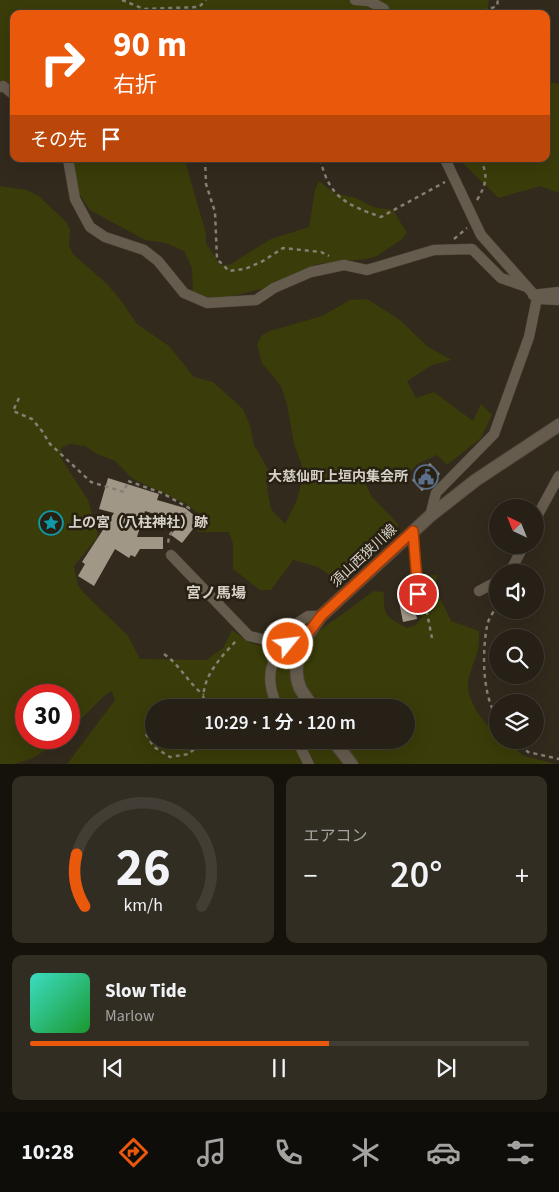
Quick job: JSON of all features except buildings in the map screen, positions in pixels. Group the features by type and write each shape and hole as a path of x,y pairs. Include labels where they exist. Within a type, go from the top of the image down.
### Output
{"main road":[{"name":"須山西狭川線","path":"308,699 300,686 297,661 306,636 321,616 430,516 476,480 559,425"},
{"path":"340,749 352,764"}],"street":[{"path":"355,0 369,1 384,10"},
{"path":"69,162 75,199 90,227 105,237 144,250 158,261 184,293 207,303 256,300 274,288 311,272 344,265 368,270 434,250 472,249 502,278 532,293 559,300"},
{"path":"430,516 436,492 494,434 529,337 532,293 492,250 474,222 455,176 447,162"},
{"path":"532,293 559,292"},
{"path":"544,504 559,476"},
{"path":"413,531 418,594"},
{"path":"171,555 249,636 266,640 281,634 308,616 321,616"},
{"path":"479,591 489,586"},
{"path":"276,699 269,674 277,654 288,644 306,636"},
{"path":"302,749 309,764"}],"path":[{"path":"122,0 144,9 199,7 206,0"},
{"path":"486,10 497,6 498,0"},
{"path":"205,162 206,184 215,212 216,259 229,271 245,269 283,248 321,252 344,265"},
{"path":"321,162 334,193 360,210 381,217 455,176"},
{"path":"482,162 487,171 486,186"},
{"path":"440,250 474,222"},
{"path":"19,398 13,411 32,420 50,444 91,482 124,492 128,481 162,494 189,508 169,536 167,550 171,555"},
{"path":"489,698 484,676 487,624 490,619"},
{"path":"204,699 207,679 222,656 245,631"},
{"path":"164,654 172,659 190,684 204,695"},
{"path":"157,749 170,757 189,754 194,749"},
{"path":"524,749 528,752 559,759"}],"shaded area":[{"path":"0,0 489,0 488,10 10,10 10,93 0,88"},
{"path":"550,82 559,84 559,193 540,186 499,198 461,162 550,162"},
{"path":"70,162 187,162 206,234 206,243 220,265 229,265 271,239 309,227 315,190 319,181 334,193 356,198 373,207 393,210 407,233 401,240 377,256 366,259 317,264 266,288 211,301 193,296 192,268 184,251 166,243 145,240 90,210 73,185"},
{"path":"0,186 27,190 40,197 66,222 70,230 69,245 73,254 107,284 137,324 169,346 194,377 213,382 243,409 250,425 254,445 269,471 267,489 271,509 285,524 297,500 304,471 294,444 287,404 281,386 262,363 257,345 261,336 270,331 322,316 350,300 367,299 400,320 428,347 452,360 432,365 407,381 416,398 434,392 473,421 481,404 492,415 481,438 447,465 437,455 417,464 398,485 386,472 366,472 363,478 372,497 399,525 340,583 318,567 293,560 271,590 260,590 233,569 233,544 229,532 197,532 204,518 185,503 133,479 115,461 97,454 85,446 70,444 61,448 61,458 88,500 98,534 97,538 74,566 78,585 128,636 140,659 206,660 223,648 232,630 247,641 258,645 270,644 287,636 307,656 316,633 374,591 384,592 385,611 390,618 407,628 416,625 422,617 414,576 437,575 435,587 451,621 479,631 478,651 468,685 475,709 489,726 489,749 515,749 524,756 557,764 67,764 115,700 112,691 105,695 80,720 80,684 15,684 15,749 47,749 34,758 19,763 0,764"}],"place":[{"name":"大慈仙町上垣内集会所","path":"426,477"},
{"name":"上の宮（八柱神社）跡","path":"51,523"}],"district":[{"name":"宮ノ馬場","path":"216,593"}],"route":[{"path":"288,644 306,636 321,616 413,531 418,594"}]}
